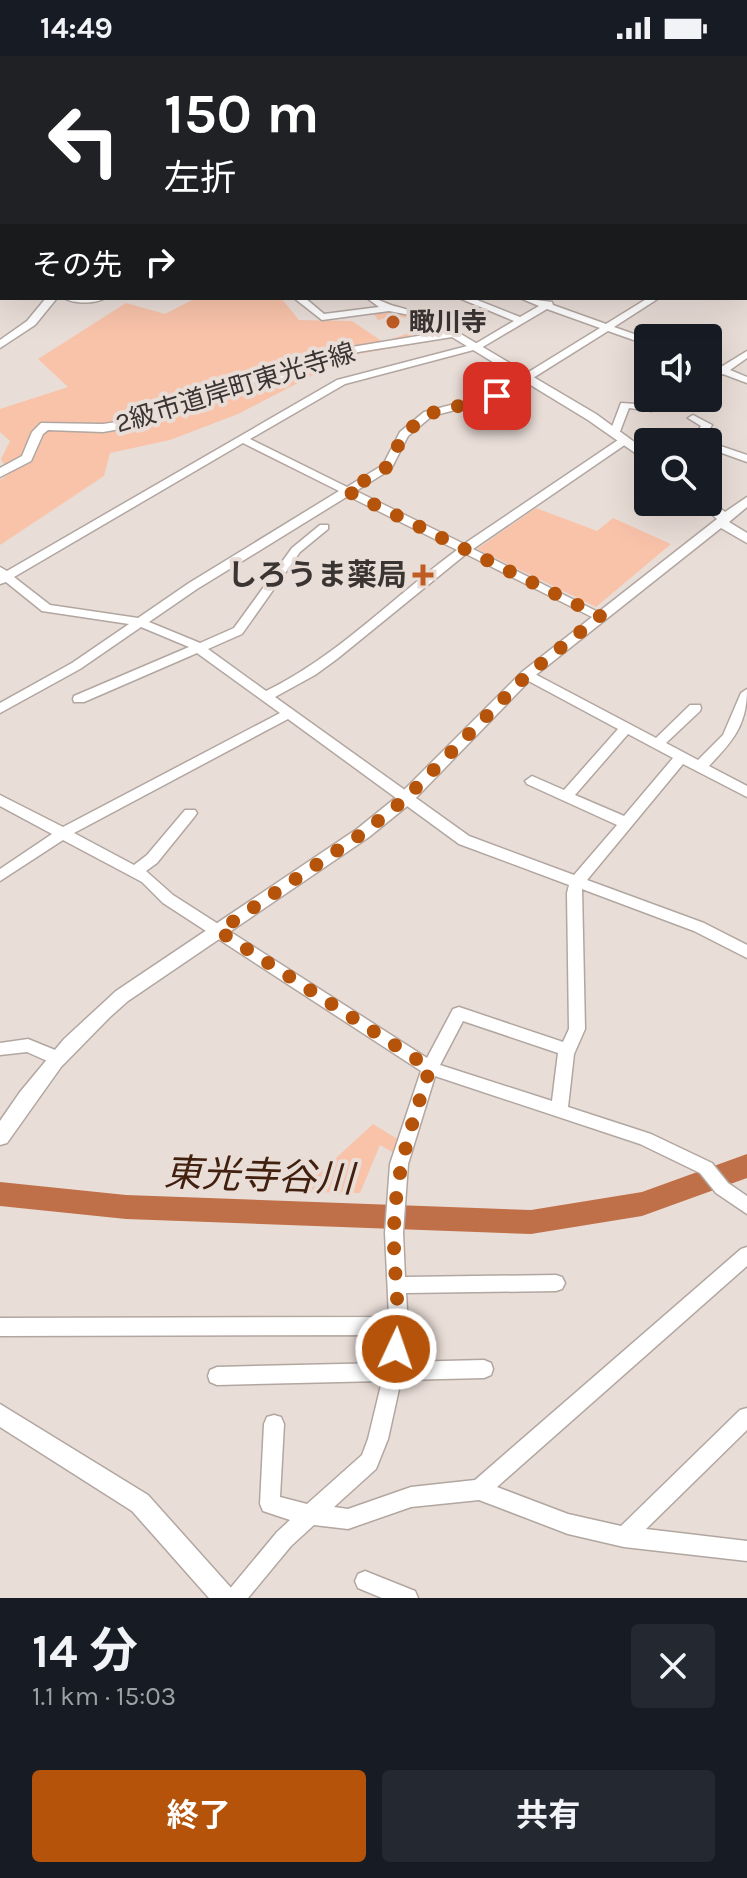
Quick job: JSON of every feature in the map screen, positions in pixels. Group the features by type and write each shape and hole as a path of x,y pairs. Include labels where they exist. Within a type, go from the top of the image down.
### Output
{"street":[{"path":"0,345 31,323 50,300"},
{"path":"301,300 322,317 393,308"},
{"path":"469,300 522,321"},
{"path":"533,300 634,336"},
{"path":"559,300 478,346 341,382 2,576 46,608 139,622 198,649 464,840 699,927 745,948"},
{"path":"0,709 76,666 139,622 387,467 404,434 428,414 497,396 651,300"},
{"path":"375,301 418,314 478,346 634,447"},
{"name":"2級市道岸町東光寺線","path":"0,473 27,458 38,432 45,426 103,428 131,423 196,405 246,380 289,375 356,349 454,333"},
{"path":"724,371 747,354"},
{"path":"724,371 747,380"},
{"path":"264,697 289,686 355,639 466,550 620,436 625,405 634,406"},
{"path":"693,418 707,425 705,428"},
{"path":"242,439 600,616"},
{"path":"722,449 747,459"},
{"path":"0,1137 54,1057 122,996 363,833 405,799 527,675 747,501"},
{"path":"719,516 747,539"},
{"path":"79,699 198,649 243,626 296,550 324,527"},
{"path":"527,675 747,792"},
{"path":"700,767 729,737 747,693"},
{"path":"657,745 695,708"},
{"path":"0,876 61,834 286,715"},
{"path":"566,796 626,728"},
{"path":"559,1111 568,1050 577,1029 574,893 577,882 681,758"},
{"path":"532,781 626,823"},
{"path":"0,800 135,872 219,931 430,1068 645,1139 706,1168 722,1188 747,1206"},
{"path":"135,872 152,859 190,813"},
{"path":"235,1598 284,1539 369,1462 378,1439 393,1372 399,1326 394,1233 399,1164 430,1068 459,1013 568,1050"},
{"path":"0,1049 28,1045 54,1057"},
{"path":"479,1490 747,1255"},
{"path":"396,1285 556,1283"},
{"path":"0,1327 399,1326"},
{"path":"217,1376 484,1369"},
{"path":"0,1415 140,1503 225,1598"},
{"path":"624,1537 747,1417"},
{"path":"274,1424 270,1504 310,1515 348,1519 411,1497 479,1490 568,1524 624,1537 747,1551"},
{"path":"365,1581 408,1598"}],"shaded area":[{"path":"192,300 283,300 299,320 352,321 383,342 426,327 403,317 378,320 374,314 404,313 432,325 428,342 352,355 238,414 170,440 110,453 104,476 0,545 0,480 9,474 1,459 10,441 0,432 0,409 68,387 38,359 126,303 165,314"},
{"path":"536,508 597,531 613,518 671,544 596,607 477,549"},
{"path":"373,1124 399,1140 394,1153 380,1145 360,1193 299,1192"}],"waterway":[{"name":"東光寺谷川","path":"0,1194 126,1207 531,1222 642,1204 694,1188 747,1166"}],"place":[{"name":"瞰川寺","path":"393,322"},
{"name":"しろうま薬局","path":"423,575"}],"route":[{"path":"396,1349 399,1326 394,1233 399,1164 430,1068 219,931 363,833 405,799 527,675 600,616 347,491 387,467 404,434 428,414 497,396"}]}
